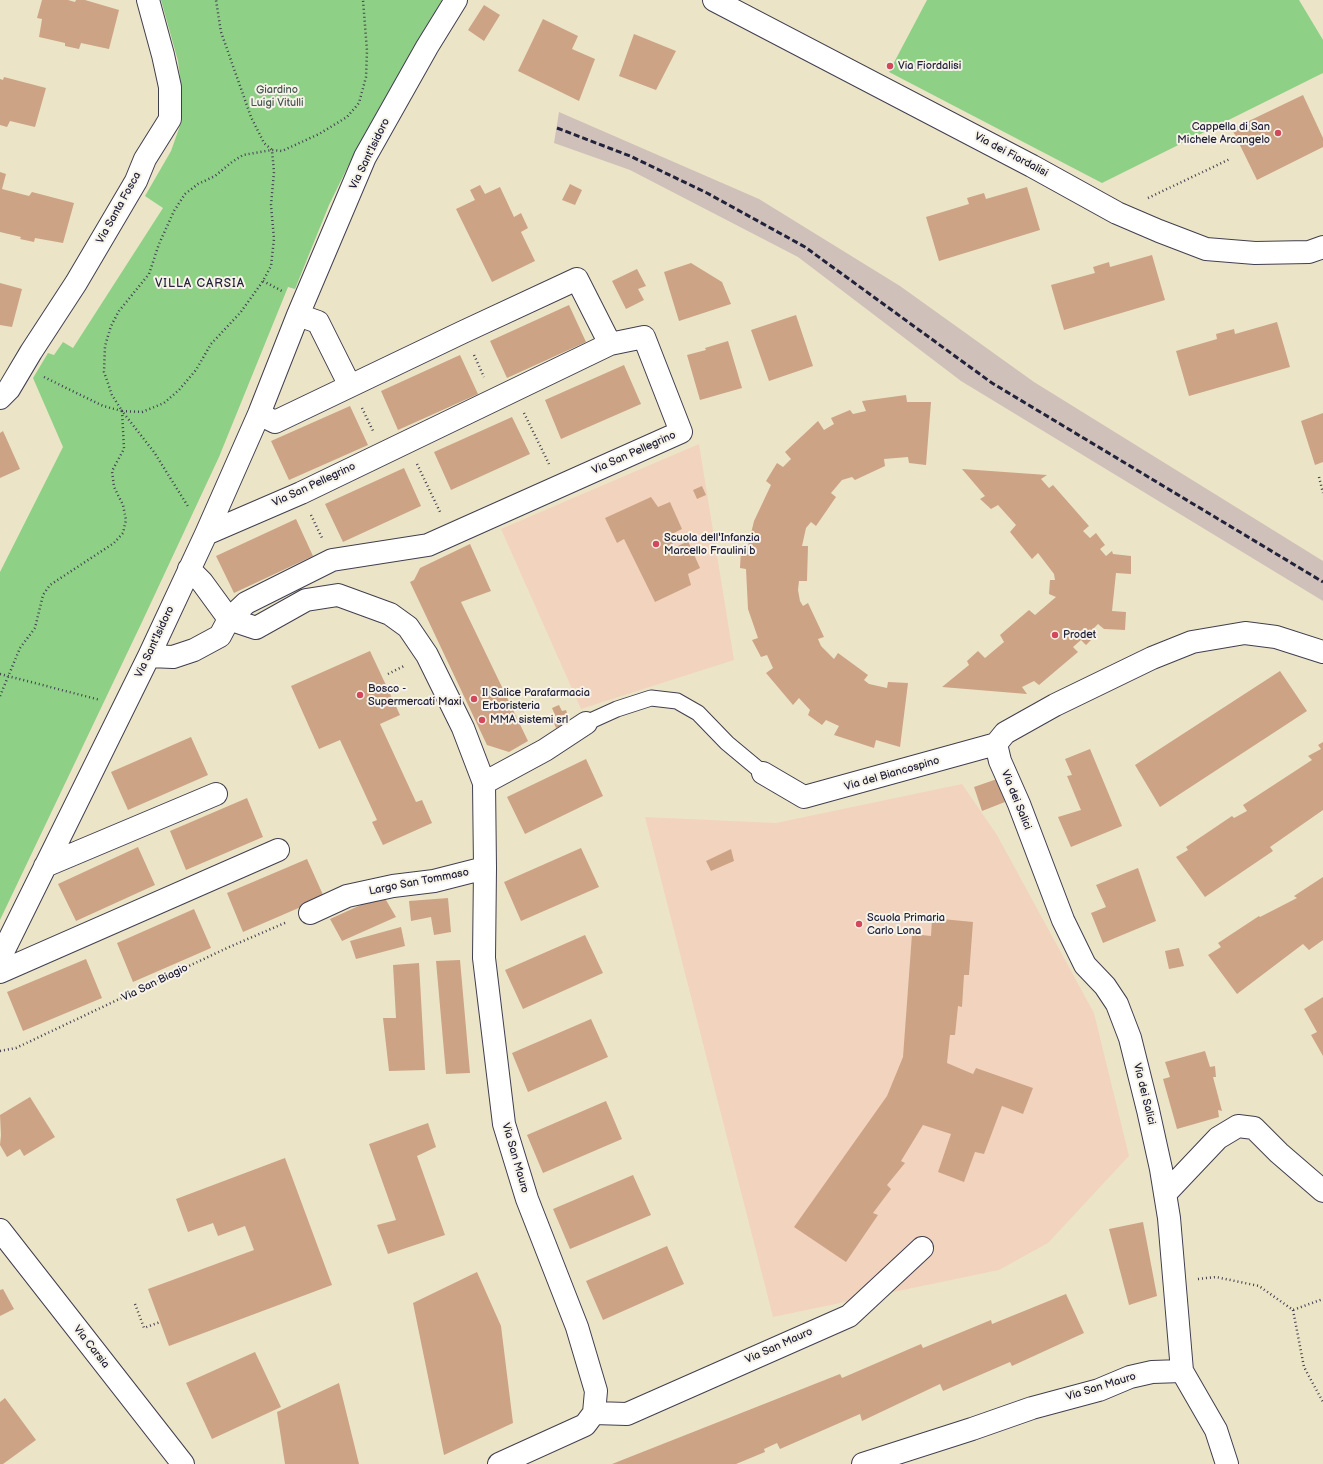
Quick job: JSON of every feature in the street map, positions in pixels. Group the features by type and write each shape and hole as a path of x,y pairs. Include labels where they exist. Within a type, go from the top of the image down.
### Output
{"street":[{"name":"Via Santa Fosca","path":"0,398 9,389 76,283 136,181 145,159 170,119 170,87 148,0"},
{"name":"Via Sant'Isidoro","path":"0,958 150,656 206,534 259,414 298,315 365,157 427,47 456,0"},
{"name":"Via dei Fiordalisi","path":"714,0 1032,166 1117,213 1206,249 1255,253 1309,252 1323,247"},
{"path":"259,414 275,422 577,279 610,344"},
{"path":"298,315 318,322 350,386"},
{"name":"Via San Pellegrino","path":"206,534 301,493 610,344 644,337 681,432 428,545 332,560 246,603 229,619"},
{"path":"189,569 202,582 229,619 256,628 306,600 338,595 390,614 408,626 427,654 463,728 484,783 485,868"},
{"path":"150,656 173,657 194,650 220,636 229,619"},
{"name":"Via del Biancospino","path":"763,773 804,798 996,744 1005,733 1055,705 1152,658 1192,642 1245,633 1276,637 1323,652"},
{"name":"Via del Biancospino","path":"484,783 545,750 586,723"},
{"name":"Via dei Salici","path":"996,744 1000,761 1019,804 1063,920 1085,965 1106,986 1117,1004 1130,1038 1161,1170 1169,1218 1182,1371 1216,1430 1227,1464"},
{"path":"45,866 216,794"},
{"path":"0,972 278,850"},
{"name":"Largo San Tommaso","path":"310,912 348,896 393,886 434,881 485,868"},
{"name":"Via San Mauro","path":"485,868 484,958 504,1124 527,1199 577,1327 596,1391 594,1413 627,1414 849,1316 922,1248"},
{"path":"1165,1194 1218,1138 1238,1126 1254,1128 1279,1153 1323,1191"},
{"name":"Via Carsia","path":"0,1230 183,1464"},
{"name":"Via San Mauro","path":"863,1464 1032,1408 1099,1390 1130,1377 1152,1372 1182,1371"},
{"path":"499,1464 585,1425 594,1413"}],"lane":[{"name":"Via del Biancospino","path":"586,723 617,709 651,698 677,701 698,713 728,743 763,773"}],"path":[{"path":"23,366 103,406 122,411 142,412 164,403 179,390 196,370 211,344 240,313 271,266 274,239 271,205 274,172 272,150 264,143 251,117 221,32 216,0"},
{"path":"206,534 154,452 122,411 112,395 104,372 105,346 111,326 119,311 149,274 159,244 174,211 185,194 198,184 215,176 243,155 272,150 282,151 319,134 347,117 359,103 366,77 367,51 363,0"},
{"path":"1117,213 1230,159"},
{"path":"463,332 504,395 560,487"},
{"path":"350,386 384,452"},
{"path":"0,696 10,676 20,648 35,628 43,595 50,585 114,543 123,533 126,520 123,505 114,487 112,471 124,449 122,411"},
{"path":"406,442 451,535"},
{"path":"1319,477 1323,493"},
{"path":"301,493 332,560"},
{"path":"0,674 104,701 122,711"},
{"name":"Via San Biagio","path":"0,1051 16,1048 228,948 310,912"},
{"path":"1174,1282 1216,1276 1259,1286 1293,1310 1304,1367 1323,1402"},
{"path":"1293,1310 1323,1299"},
{"path":"135,1304 144,1328 160,1322"}],"shaded area":[{"path":"559,112 759,199 900,286 1034,382 1323,561 1323,601 961,381 798,257 630,170 554,143"},
{"path":"699,444 734,660 581,709 501,529"},
{"name":"Scuola Primaria Carlo Lona","path":"962,784 997,835 1094,1013 1129,1156 1048,1243 999,1270 773,1317 645,817 776,823"}],"green space":[{"name":"Giardino Luigi Vitulli","path":"161,0 442,0 353,156 329,205 295,289 288,287 219,457 0,920 0,572 63,447 33,378 48,353 54,355 63,342 73,348 163,208 145,196 171,151 182,120 182,94 178,61"},
{"path":"927,0 1299,0 1323,40 1323,73 1102,183 889,72"}],"building":[{"path":"42,0 68,0 75,2 76,0 85,0 119,10 109,49 81,43 79,49 65,46 65,43 39,37 42,19 37,18"},
{"path":"484,5 500,15 484,41 468,30"},
{"path":"543,19 578,36 572,49 595,59 579,101 518,71"},
{"path":"634,34 676,51 656,90 619,76"},
{"path":"4,77 46,88 35,127 10,121 7,127 0,125 0,79 3,80"},
{"name":"Cappella di San Michele Arcangelo","path":"1303,95 1323,138 1323,147 1257,180 1232,129"},
{"path":"0,172 6,174 2,189 29,196 32,192 74,203 63,243 35,238 34,242 0,232"},
{"path":"570,184 582,190 575,205 562,200"},
{"path":"480,185 485,194 500,187 514,217 521,213 528,228 521,232 535,261 492,282 456,209 475,200 470,190"},
{"path":"1027,187 1040,230 939,261 926,217 969,204 967,198 984,193 986,199"},
{"path":"1152,255 1165,300 1064,330 1051,285 1095,273 1093,267 1109,262 1110,267"},
{"path":"691,263 722,282 731,304 679,321 664,272"},
{"path":"637,269 646,286 638,289 644,300 626,309 612,281"},
{"path":"0,283 22,289 12,327 0,325"},
{"path":"569,305 586,342 507,378 490,341"},
{"path":"796,315 813,366 769,381 751,330"},
{"path":"1277,322 1290,367 1189,396 1176,351 1217,339 1216,334 1234,329 1235,334"},
{"path":"728,341 742,388 700,400 687,355 706,350 705,348"},
{"path":"460,355 478,394 398,430 381,391"},
{"path":"624,365 641,404 561,439 545,400"},
{"path":"906,395 907,402 931,402 926,465 909,463 908,457 884,459 885,466 855,480 852,477 842,480 831,493 836,497 816,526 811,522 806,528 802,546 808,546 807,581 799,581 798,590 800,601 803,606 808,603 824,637 818,639 821,646 834,659 838,653 868,675 864,680 869,684 887,688 888,682 908,683 900,747 876,740 874,748 834,735 839,726 826,720 822,725 808,715 810,710 799,698 793,705 766,673 773,668 767,655 761,657 752,640 758,638 748,609 746,569 740,568 741,549 747,550 754,521 771,485 766,481 777,463 783,467 791,459 785,452 818,421 824,430 834,424 831,418 850,410 853,414 866,411 862,401"},
{"path":"350,406 368,445 289,480 271,441"},
{"path":"1323,413 1323,462 1315,465 1301,421"},
{"path":"512,417 530,454 451,490 434,452"},
{"path":"3,431 20,469 0,478 0,433"},
{"path":"404,468 421,506 343,542 325,504"},
{"path":"962,469 1047,475 1041,479 1049,488 1053,485 1089,526 1083,531 1090,538 1096,533 1105,545 1100,549 1106,556 1112,551 1113,554 1131,556 1131,574 1116,573 1112,611 1126,612 1125,630 1104,629 1098,624 1092,630 1097,634 1086,645 1081,640 1073,647 1078,652 1039,685 1034,681 1022,687 1027,694 942,687 969,665 967,661 978,651 985,658 1004,642 1000,635 1029,610 1035,615 1056,597 1049,594 1050,580 1055,580 1054,574 1038,553 1032,559 1010,532 1016,525 998,505 991,509 980,499 985,496"},
{"path":"702,486 706,495 697,499 693,490"},
{"path":"651,497 658,507 670,502 682,529 670,535 674,548 688,541 700,568 688,574 691,585 655,602 624,539 617,543 605,518"},
{"path":"296,519 313,556 234,593 216,556"},
{"path":"470,544 491,591 461,602 528,741 509,752 487,745 410,582 414,580 420,568"},
{"path":"370,651 400,715 380,724 416,802 422,800 432,823 383,845 372,822 377,820 340,740 319,749 291,686"},
{"path":"1280,671 1307,711 1160,807 1135,765"},
{"path":"559,705 562,711 566,710 570,722 556,728 552,718 556,717 552,708"},
{"path":"191,737 208,775 128,810 111,772"},
{"path":"1323,742 1323,810 1270,847 1273,851 1205,897 1176,857 1188,850 1186,847 1232,816 1234,818 1247,811 1243,805 1312,760 1308,756 1321,749 1318,745"},
{"path":"1090,749 1122,826 1071,847 1058,817 1081,810 1067,776 1072,775 1065,759"},
{"path":"586,759 603,796 525,834 507,797"},
{"path":"997,779 1005,802 982,811 974,787"},
{"path":"247,798 263,837 186,870 170,831"},
{"path":"138,847 155,885 76,921 58,884"},
{"path":"581,848 599,887 521,921 504,882"},
{"path":"731,849 734,861 711,871 706,861"},
{"path":"307,859 324,897 243,932 227,893"},
{"path":"1138,868 1156,921 1103,943 1091,913 1106,907 1096,885"},
{"path":"1323,877 1323,940 1309,950 1303,944 1237,994 1208,955 1221,947 1218,943 1259,916 1260,917 1297,898 1294,896"},
{"path":"383,895 396,917 342,941 330,919"},
{"path":"448,898 451,932 434,935 431,917 411,921 409,901"},
{"path":"194,909 211,948 133,982 117,943"},
{"path":"932,918 973,922 969,975 964,975 962,1007 958,1006 955,1035 950,1035 947,1063 973,1074 976,1068 1033,1088 1023,1114 1002,1106 984,1154 975,1152 964,1182 938,1172 951,1134 923,1125 901,1161 905,1163 887,1185 891,1189 873,1213 878,1215 846,1262 794,1227 887,1096 903,1057 912,934 931,936"},
{"path":"401,927 405,946 356,959 350,941"},
{"path":"585,935 603,973 523,1009 505,970"},
{"path":"1179,948 1184,966 1169,969 1165,951"},
{"path":"86,959 102,998 23,1031 7,992"},
{"path":"460,960 470,1073 446,1074 436,961"},
{"path":"419,963 425,1070 389,1071 383,1018 396,1018 393,965"},
{"path":"1323,997 1323,1056 1311,1035 1317,1032 1304,1009"},
{"path":"591,1019 608,1057 528,1092 512,1053"},
{"path":"1205,1051 1210,1067 1215,1066 1216,1077 1213,1077 1222,1111 1218,1110 1219,1117 1177,1129 1163,1079 1170,1077 1165,1062"},
{"path":"30,1097 55,1137 24,1156 20,1149 7,1157 0,1145 0,1115"},
{"path":"606,1101 622,1139 543,1173 527,1135"},
{"path":"428,1123 436,1147 417,1156 445,1235 388,1254 377,1225 396,1220 369,1144"},
{"path":"285,1158 332,1285 169,1346 148,1289 254,1250 245,1226 218,1236 213,1223 188,1232 176,1199"},
{"path":"633,1175 651,1215 570,1249 553,1209"},
{"path":"1143,1222 1157,1296 1129,1305 1109,1229"},
{"path":"667,1246 684,1284 603,1320 586,1281"},
{"path":"477,1272 501,1326 513,1423 444,1455 413,1303"},
{"path":"3,1289 14,1309 0,1316 0,1290"},
{"path":"1066,1294 1084,1333 1012,1366 1010,1362 943,1391 940,1384 862,1421 860,1414 780,1449 777,1443 764,1449 765,1452 736,1464 612,1464 840,1374 842,1378 921,1344 923,1348 991,1320 992,1324"},
{"path":"255,1352 281,1407 212,1439 186,1383"},
{"path":"339,1383 359,1464 285,1464 277,1412"},
{"path":"5,1398 36,1440 3,1464 0,1464 0,1402"}],"railway":[{"path":"557,128 630,156 707,193 805,247 992,383 1323,582"}],"place":[{"name":"Via Fiordalisi","path":"890,66"},
{"name":"Cappella di San Michele Arcangelo","path":"1278,133"},
{"name":"Scuola dell'Infanzia Marcello Fraulini b","path":"656,544"},
{"name":"Prodet","path":"1055,635"},
{"name":"Bosco - Supermercati Maxi","path":"360,695"},
{"name":"Il Salice Parafarmacia Erboristeria","path":"474,699"},
{"name":"MMA sistemi srl","path":"482,720"},
{"name":"Scuola Primaria Carlo Lona","path":"859,924"}],"district":[{"name":"VILLA CARSIA","path":"200,284"}]}
